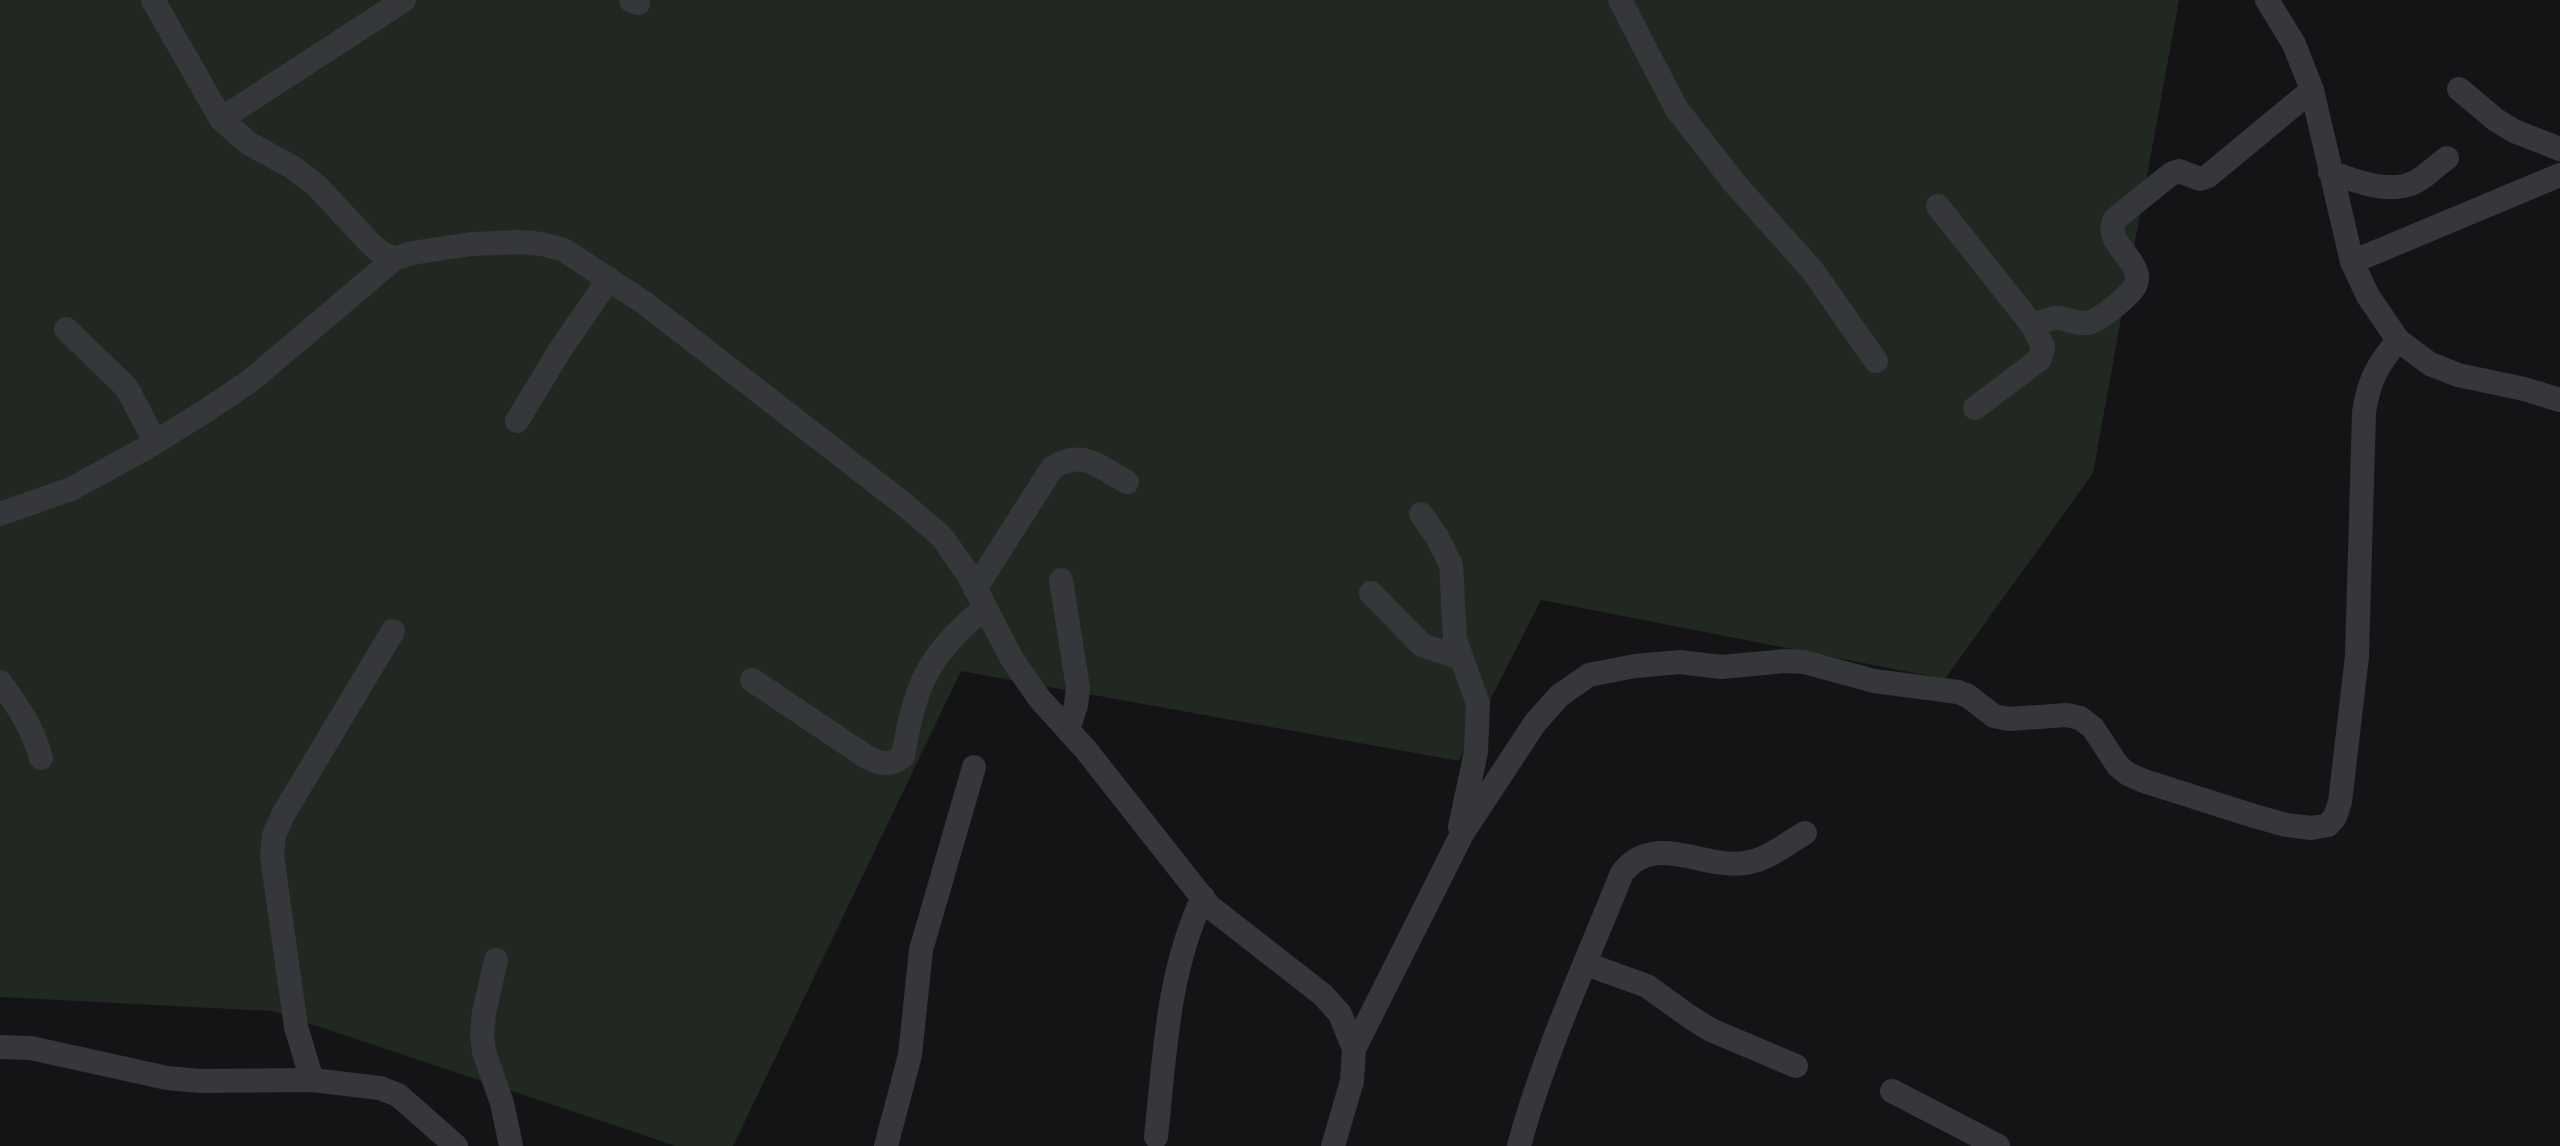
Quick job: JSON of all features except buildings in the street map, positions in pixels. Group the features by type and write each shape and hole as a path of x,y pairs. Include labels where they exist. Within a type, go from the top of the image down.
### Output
{"street":[{"path":"153,0 222,119 248,143 292,167 316,185 369,242 381,253 394,259"},
{"path":"222,119 404,0"},
{"path":"1620,0 1676,108 1736,185 1812,270 1876,361"},
{"path":"2266,0 2294,44 2312,90 2352,262 2368,296 2398,340 2430,364 2458,375 2524,389 2560,400"},
{"path":"2459,89 2496,120 2514,131 2560,149"},
{"path":"2033,326 2055,318 2089,323 2100,318 2135,288 2137,280 2136,271 2112,235 2111,226 2115,219 2171,174 2179,171 2200,179 2208,176 2312,90"},
{"path":"2330,172 2375,186 2400,187 2416,181 2447,158"},
{"path":"2352,262 2560,175"},
{"path":"1938,206 2033,326 2043,347 2040,359 1976,408"},
{"path":"0,514 71,489 155,442 250,381 394,259 412,253 472,244 520,242 542,244 564,250 646,304 942,537 968,574 1012,659 1040,698 1209,906 1323,995 1340,1014 1354,1050"},
{"path":"517,421 560,350 609,279"},
{"path":"66,329 127,388 155,442"},
{"path":"1333,1146 1352,1081 1354,1050 1457,844 1535,723 1559,696 1589,675 1635,666 1680,662 1721,668 1785,661 1804,662 1874,681 1958,692 1968,696 1994,716 2009,719 2061,715 2080,718 2092,729 2118,766 2144,781 2286,825 2311,828 2328,825 2335,817 2340,802 2354,693 2364,412 2368,388 2378,365 2398,340"},
{"path":"752,680 865,756 881,764 894,763 903,756 911,709 922,680 980,599 1052,468 1066,459 1086,459 1127,482"},
{"path":"1421,514 1442,546 1451,565 1453,622 1461,658 1478,704 1478,731 1457,844"},
{"path":"1060,580 1078,688 1076,705 1068,730"},
{"path":"1371,593 1422,645 1461,658"},
{"path":"312,1080 296,1027 272,856 274,835 284,813 393,631"},
{"path":"0,682 27,718 40,758"},
{"path":"886,1146 910,1055 921,950 975,767"},
{"path":"1519,1146 1528,1112 1586,964 1622,873 1630,863 1646,855 1667,853 1730,865 1746,863 1759,860 1805,833"},
{"path":"1156,1137 1174,978 1188,928 1203,897"},
{"path":"496,960 484,1013 482,1034 484,1052 502,1103 511,1146"},
{"path":"1586,964 1647,986 1711,1030 1796,1066"},
{"path":"0,1047 31,1048 167,1078 201,1081 312,1080 380,1088 398,1095 456,1146"},
{"path":"1892,1091 1998,1146"}],"shaded area":[{"path":"0,0 2179,0 2093,473 1945,679 1541,600 1459,761 961,671 733,1146 676,1146 272,1011 0,997"}]}
